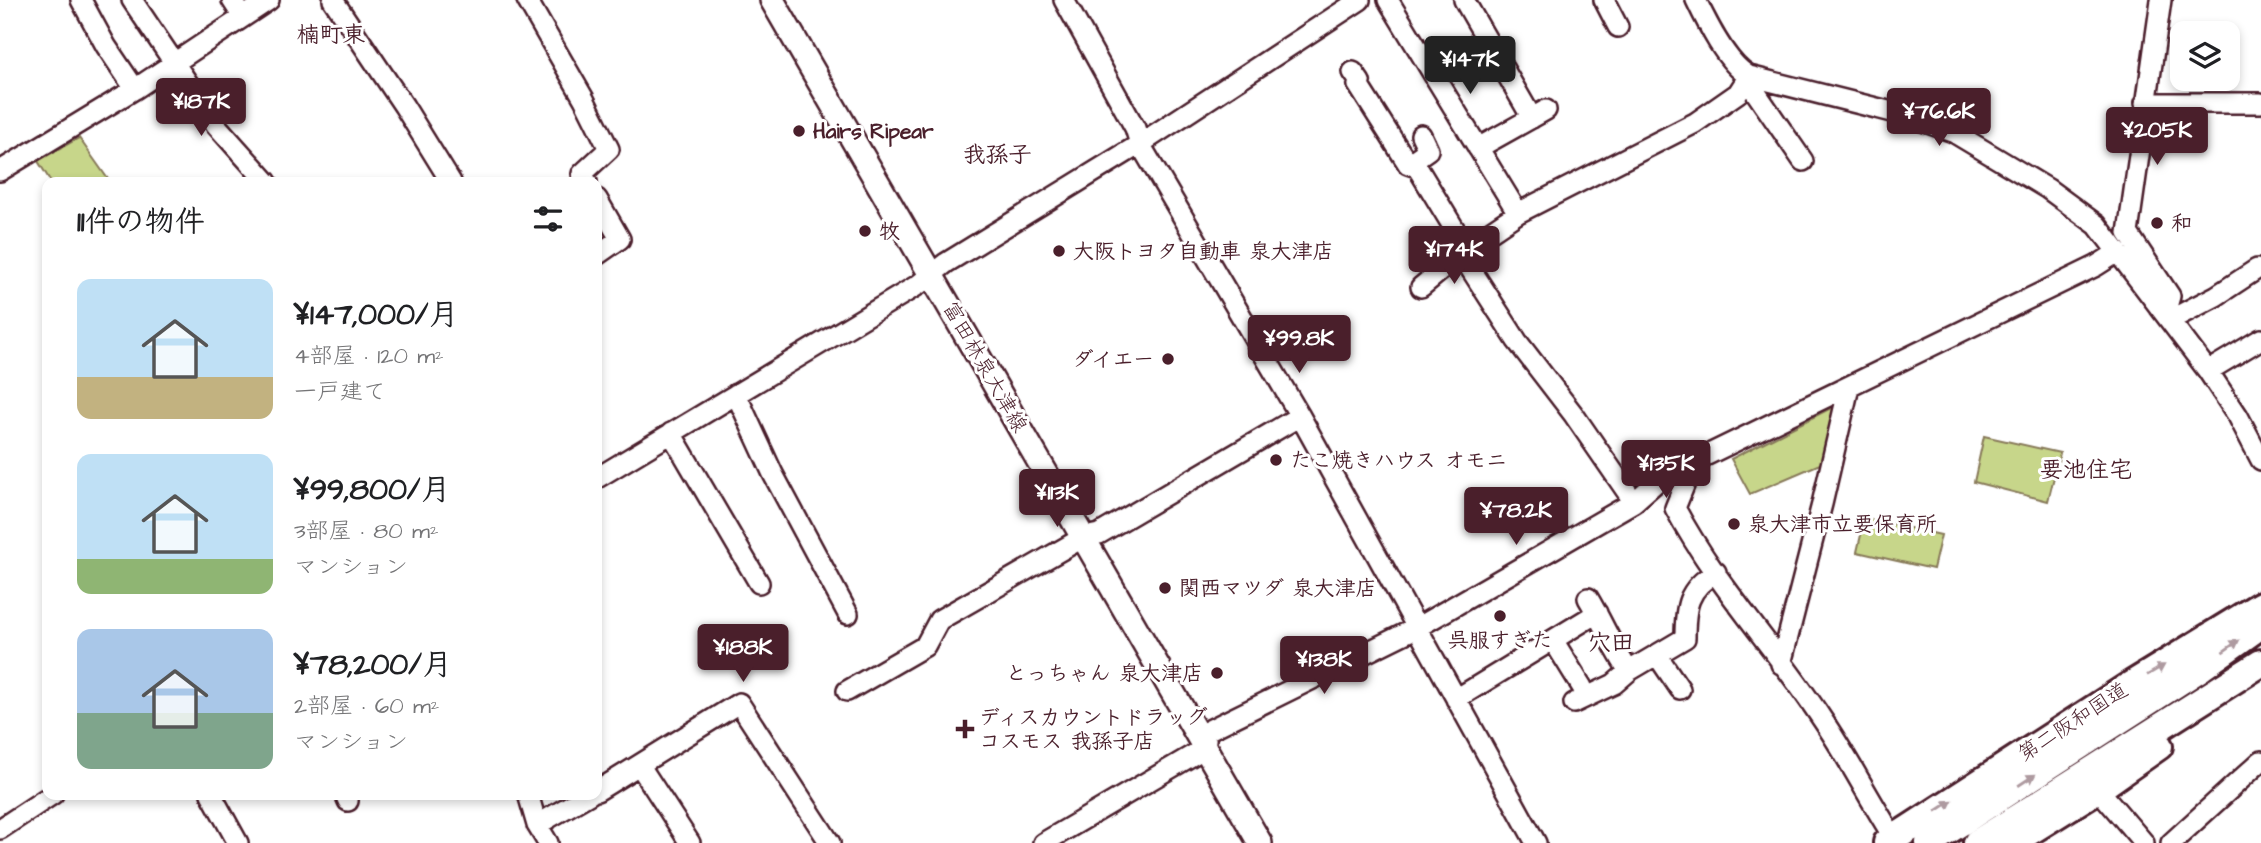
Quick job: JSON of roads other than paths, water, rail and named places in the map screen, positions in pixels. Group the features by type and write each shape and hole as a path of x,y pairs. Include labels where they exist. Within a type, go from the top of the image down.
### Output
{"highway":[{"name":"第二阪和国道","path":"1890,841 2129,686 2261,606"},
{"name":"第二阪和国道","path":"1929,843 2202,667 2261,625"},
{"path":"1977,843 2261,663"},
{"path":"2011,843 2098,789 2261,675"}],"main road":[{"name":"富田林泉大津線","path":"772,0 1260,843"}],"street":[{"path":"81,0 106,46 135,89"},
{"path":"132,0 216,125 263,177"},
{"path":"232,0 243,17"},
{"path":"0,171 135,89 269,0"},
{"path":"333,0 448,177"},
{"path":"527,0 584,99 609,149 582,174 584,177"},
{"path":"1064,0 1135,128 1140,144 1300,416 1536,843"},
{"path":"602,475 918,285 946,263 1140,144 1360,0"},
{"path":"1388,0 1518,213"},
{"path":"1604,0 1618,27"},
{"path":"1696,0 1738,70 1749,76 1908,116 1953,132 2048,189 2097,225 2208,371 2238,416 2261,460"},
{"path":"2161,0 2128,233 2170,296 2167,317"},
{"path":"1474,8 1539,114 1478,148"},
{"path":"1353,72 1381,125 1408,164 1417,167 1517,341 1574,415 1634,502"},
{"path":"1749,76 1752,87 1803,161"},
{"path":"1420,287 1464,251 1518,213 1695,122 1738,93 1749,76"},
{"path":"2145,103 2261,103"},
{"path":"1408,164 1428,150 1421,135"},
{"path":"602,208 620,239 602,252"},
{"path":"1890,841 1822,718 1716,572 1675,508 1690,471 1701,458 2095,266 2118,252"},
{"path":"2167,317 2235,274 2257,270"},
{"path":"2208,371 2261,339"},
{"path":"1782,664 1849,387"},
{"path":"736,394 767,477 803,548 839,607"},
{"path":"847,691 925,646 939,620 1084,537 1099,534 1300,416"},
{"path":"671,433 759,583"},
{"path":"1043,843 1205,748 1206,731 1418,627 1634,502 1670,470 1690,471"},
{"path":"1553,640 1578,695 1614,684 1629,671 1685,638 1685,611 1688,600 1706,578 1716,572"},
{"path":"1456,699 1514,674 1593,606 1608,631 1612,646 1629,671"},
{"path":"1657,655 1680,689"},
{"path":"602,788 738,704 830,843"},
{"path":"640,766 690,843"},
{"path":"2171,843 2257,774"},
{"path":"2098,789 2144,843"},
{"path":"0,829 44,800"},
{"path":"214,800 237,843"},
{"path":"530,800 537,825 548,843"},
{"path":"537,825 580,800"}],"place":[{"name":"Hairs Ripear","path":"799,131"},
{"name":"和","path":"2157,223"},
{"name":"牧","path":"865,231"},
{"name":"大阪トヨタ自動車 泉大津店","path":"1059,251"},
{"name":"ダイエー","path":"1168,359"},
{"name":"たこ焼きハウス オモニ","path":"1276,460"},
{"name":"泉大津市立要保育所","path":"1734,524"},
{"name":"関西マツダ 泉大津店","path":"1165,588"},
{"name":"呉服すぎた","path":"1500,616"},
{"name":"とっちゃん 泉大津店","path":"1217,673"},
{"name":"ディスカウントドラッグ コスモス 我孫子店","path":"965,729"}],"district":[{"name":"楠町東","path":"331,35"},
{"name":"我孫子","path":"997,155"},
{"name":"要池住宅","path":"2086,470"},
{"name":"穴田","path":"1611,643"}]}
